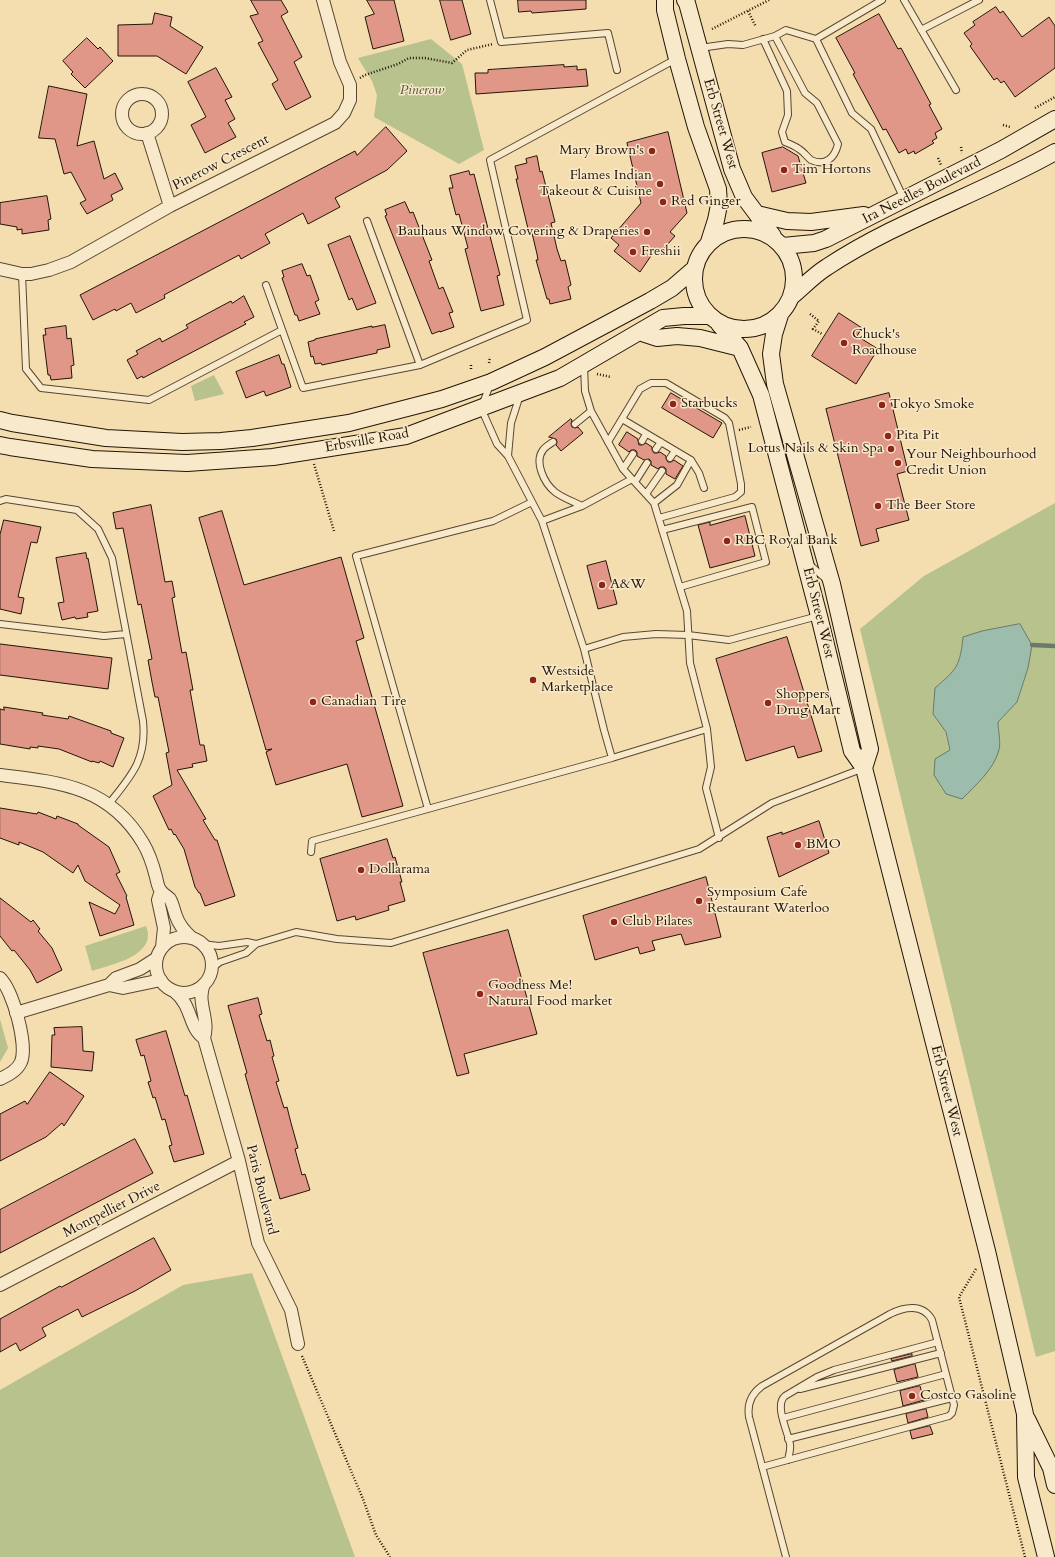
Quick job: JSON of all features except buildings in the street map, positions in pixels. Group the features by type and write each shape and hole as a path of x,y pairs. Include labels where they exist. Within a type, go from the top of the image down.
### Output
{"main road":[{"name":"Erb Street West","path":"665,0 665,10 677,59 696,126 718,189 719,205 709,242"},
{"name":"Erb Street West","path":"685,0 700,48 732,169 744,197 779,242"},
{"name":"Ira Needles Boulevard","path":"779,242 814,243 826,239 1001,150 1055,119"},
{"name":"Ira Needles Boulevard","path":"792,296 826,268 871,240 992,184 1055,152"},
{"path":"757,214 787,221 811,222 879,213"},
{"path":"746,228 765,232 779,242 789,254 795,273 792,296 780,315 771,322 753,328 732,328 714,320 704,309 696,290 694,269 700,255 709,242 728,231 746,228"},
{"name":"Erbsville Road","path":"0,420 106,438 182,442 221,441 252,438 349,423 442,399 491,382 545,357 672,288 694,269"},
{"name":"Erb Street West","path":"780,315 774,334 772,354 775,384 832,584 870,749 864,768"},
{"name":"Erbsville Road","path":"0,445 92,459 187,463 273,457 406,436 560,378 663,318 684,316 714,320"},
{"name":"Erb Street West","path":"714,320 740,348 761,395 819,616 852,751 864,768 987,1251 1025,1414 1026,1477 1046,1557"},
{"path":"639,332 657,338 677,336 700,338 740,348"},
{"name":"Erb Street West","path":"1025,1414 1051,1468 1055,1485"}],"street":[{"name":"Pinerow Crescent","path":"0,269 22,274 31,274 49,270 71,262 170,206 335,123 344,113 350,100 350,86 340,62 323,0"},
{"path":"147,133 170,206"},
{"path":"0,775 52,782 83,790 108,805 126,821 143,843 161,891 168,897 178,922 184,931 197,941 210,956 210,975 204,984 190,992 174,991 164,985 156,970 157,958 162,947 164,928 158,900 161,891"},
{"path":"162,947 174,939 183,937 197,941"},
{"path":"16,1013 109,985 116,978 140,969 157,958"},
{"path":"0,978 9,991 23,1042 23,1057 19,1066 0,1079"},
{"path":"109,985 123,988 161,980"},
{"name":"Paris Boulevard","path":"204,984 201,994 206,1023 204,1038 239,1161 258,1243 291,1310 298,1344"},
{"name":"Paris Boulevard","path":"174,991 186,1004 195,1030 204,1038"},
{"name":"Montpellier Drive","path":"0,1285 239,1161"}],"lane":[{"path":"490,0 501,42 608,33 617,70"},
{"path":"700,48 728,44 743,44 775,36 786,30 816,39 882,0"},
{"path":"904,0 956,90"},
{"path":"922,30 980,0"},
{"path":"763,39 786,90 788,115 782,132 785,142 800,150 810,159 818,162 828,161 836,155 838,144 817,103 805,92 775,36"},
{"path":"816,39 852,113 871,129 904,200"},
{"path":"266,284 303,388 420,365 527,320 490,160 677,59"},
{"path":"367,221 420,365"},
{"path":"22,274 26,370 41,388 149,400 282,330"},
{"path":"584,364 585,391 588,404 623,469 654,503 687,611 690,663 707,729 711,767 706,788 719,838"},
{"path":"491,382 481,408 497,444 508,456 542,521 584,649 612,758"},
{"path":"608,442 640,389 651,383 666,383 725,418 729,423 742,484 741,492 735,496 659,518"},
{"path":"508,456 511,422 521,393"},
{"path":"575,424 591,411"},
{"path":"622,419 691,460 699,472 704,488"},
{"path":"642,441 646,434"},
{"path":"553,442 543,449 540,457 543,476 548,486 556,493 582,506"},
{"path":"656,449 661,442"},
{"path":"670,458 675,451"},
{"path":"623,469 633,454"},
{"path":"654,503 677,485 691,460"},
{"path":"542,521 582,506 633,480 647,462"},
{"path":"646,494 662,471"},
{"path":"0,502 6,499 77,510 98,529 112,558 143,721 144,742 137,764 130,777 108,805"},
{"path":"428,809 356,556 493,520 532,502"},
{"path":"662,530 752,507 766,562 680,587"},
{"path":"804,560 832,584"},
{"path":"584,649 623,637 656,634 688,635 729,640 819,616"},
{"path":"0,624 104,636 126,634"},
{"path":"311,852 312,841 612,758 707,729"},
{"path":"211,969 220,962 246,953 256,944 296,932 337,939 390,943 699,849 719,838 772,803 864,768"},
{"path":"197,941 219,946 247,942 256,944"},
{"path":"762,1467 946,1418 952,1413 954,1409 952,1398 938,1342 932,1320 926,1312 913,1308 899,1310 762,1386 752,1396 748,1407 750,1422 762,1467 786,1557"},
{"path":"788,1460 790,1446 780,1402 782,1398 817,1377 834,1370 938,1342"},
{"path":"792,1391 940,1353"},
{"path":"783,1418 946,1374"},
{"path":"788,1439 952,1398"}],"path":[{"path":"712,29 769,0"},
{"path":"748,11 756,27"},
{"path":"350,86 365,75 398,64 409,58 425,58 452,63 467,50 501,42"},
{"path":"1036,108 1055,97"},
{"path":"960,146 963,155"},
{"path":"938,158 942,166"},
{"path":"810,314 819,321 813,329 822,334"},
{"path":"489,363 490,357"},
{"path":"471,365 471,370"},
{"path":"314,464 334,531"},
{"path":"987,1251 959,1297 1025,1557"},
{"path":"298,1344 376,1535 390,1557"}],"green space":[{"name":"Pinerow","path":"431,39 462,64 484,150 459,164 374,117 377,95 372,81 358,58"},
{"path":"214,375 224,394 195,401 191,386"},
{"path":"1055,503 1055,1351 1036,1357 860,629 924,576","holes":["963,637 1028,668 1017,702 998,722 1000,749 950,751 935,688 953,671 959,661"]},
{"path":"146,926 148,935 146,943 135,955 117,963 92,971 85,946"},
{"path":"0,1019 8,1048 0,1062"},
{"path":"252,1273 355,1557 0,1557 0,1390 183,1285"}],"shaded area":[{"path":"1020,624 1032,645 1028,668 1017,702 998,722 1000,743 997,757 984,776 962,799 946,794 934,775 935,759 950,750 946,732 933,714 935,688 953,671 959,661 963,637 982,631"}],"waterway":[{"path":"1032,645 1055,646"}],"place":[{"name":"Mary Brown's","path":"652,151"},
{"name":"Tim Hortons","path":"784,170"},
{"name":"Flames Indian Takeout & Cuisine","path":"660,184"},
{"name":"Red Ginger","path":"663,202"},
{"name":"Bauhaus Window Covering & Draperies","path":"647,232"},
{"name":"Freshii","path":"633,252"},
{"name":"Chuck's Roadhouse","path":"844,343"},
{"name":"Starbucks","path":"673,404"},
{"name":"Tokyo Smoke","path":"882,405"},
{"name":"Pita Pit","path":"888,436"},
{"name":"Lotus Nails & Skin Spa","path":"891,449"},
{"name":"Your Neighbourhood Credit Union","path":"898,463"},
{"name":"The Beer Store","path":"878,506"},
{"name":"RBC Royal Bank","path":"727,541"},
{"name":"A&W","path":"602,585"},
{"name":"Westside Marketplace","path":"533,680"},
{"name":"Canadian Tire","path":"313,702"},
{"name":"Shoppers Drug Mart","path":"768,703"},
{"name":"BMO","path":"798,845"},
{"name":"Dollarama","path":"361,870"},
{"name":"Symposium Cafe Restaurant Waterloo","path":"699,901"},
{"name":"Club Pilates","path":"614,922"},
{"name":"Goodness Me! Natural Food market","path":"480,994"},
{"name":"Costco Gasoline","path":"912,1396"}]}
